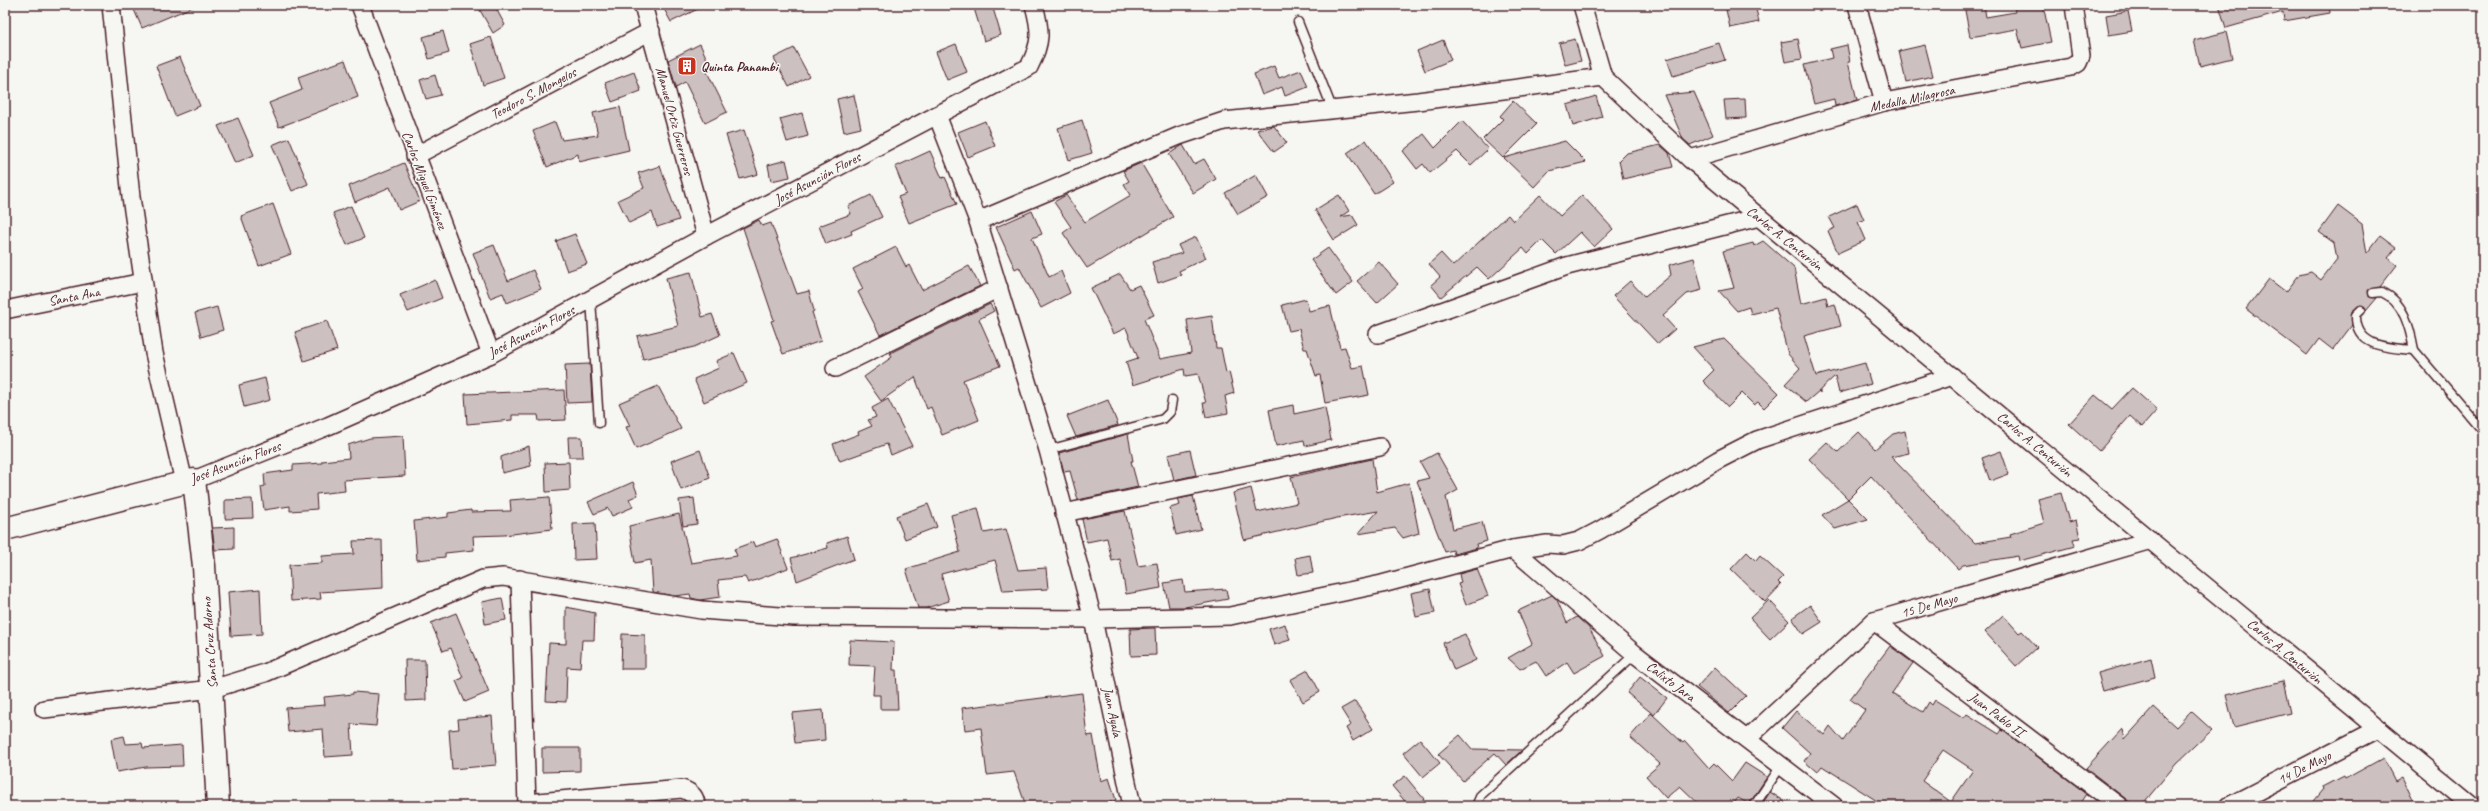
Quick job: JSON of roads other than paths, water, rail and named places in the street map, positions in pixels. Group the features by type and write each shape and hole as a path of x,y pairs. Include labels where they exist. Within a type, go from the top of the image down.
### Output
{"street":[{"path":"111,5 131,197 154,353 189,481"},
{"name":"Carlos Miguel Giménez","path":"360,5 415,156 491,354"},
{"name":"Manuel Ortiz Guerreros","path":"643,5 706,236"},
{"name":"José Asunción Flores","path":"5,529 189,481 328,426 491,354 706,236 1029,67 1039,48 1040,28 1034,5"},
{"path":"978,221 1179,136 1224,121 1332,108 1418,101 1603,77 1582,5"},
{"path":"1857,5 1884,102"},
{"name":"Medalla Milagrosa","path":"1690,159 1884,102 2071,67 2078,63 2081,56 2074,5"},
{"name":"Teodoro S. Mongelos","path":"415,156 651,31"},
{"name":"Carlos A. Centurión","path":"1603,77 1690,159 1759,217 2472,806"},
{"name":"Juan Ayala","path":"937,116 978,221 1048,450 1093,619 1132,806"},
{"path":"1378,334 1567,266 1759,217"},
{"name":"Santa Ana","path":"5,310 144,282"},
{"path":"835,368 999,288"},
{"path":"44,709 212,689 265,672 484,579 503,577 701,610 786,616 1093,619 1230,616 1382,584 1513,549 1547,544 1563,545 1579,541 1718,460 1757,440 1952,376"},
{"path":"1064,513 1380,447"},
{"name":"Santa Cruz Adorno","path":"189,481 204,566 218,806"},
{"name":"15 De Mayo","path":"1747,739 1874,621 2151,540"},
{"name":"Calixto Jara","path":"1513,549 1636,654 1834,806"},
{"path":"520,579 527,804 682,789 690,792 696,799 696,806"},
{"name":"Juan Pablo II","path":"1874,621 2119,806"},
{"name":"14 De Mayo","path":"2229,806 2378,729"}],"lane":[{"path":"1298,22 1332,108"},
{"path":"2373,294 2382,292 2388,294 2399,306 2405,316 2414,350 2483,431"},
{"path":"591,299 600,423"},
{"path":"2361,310 2356,316 2357,329 2370,342 2380,347 2414,350"},
{"path":"1048,450 1163,419 1170,412 1172,400"},
{"path":"1476,806 1481,795 1636,654"},
{"path":"1754,806 1781,766"}],"place":[{"name":"Quinta Panambi","path":"687,66"}]}
